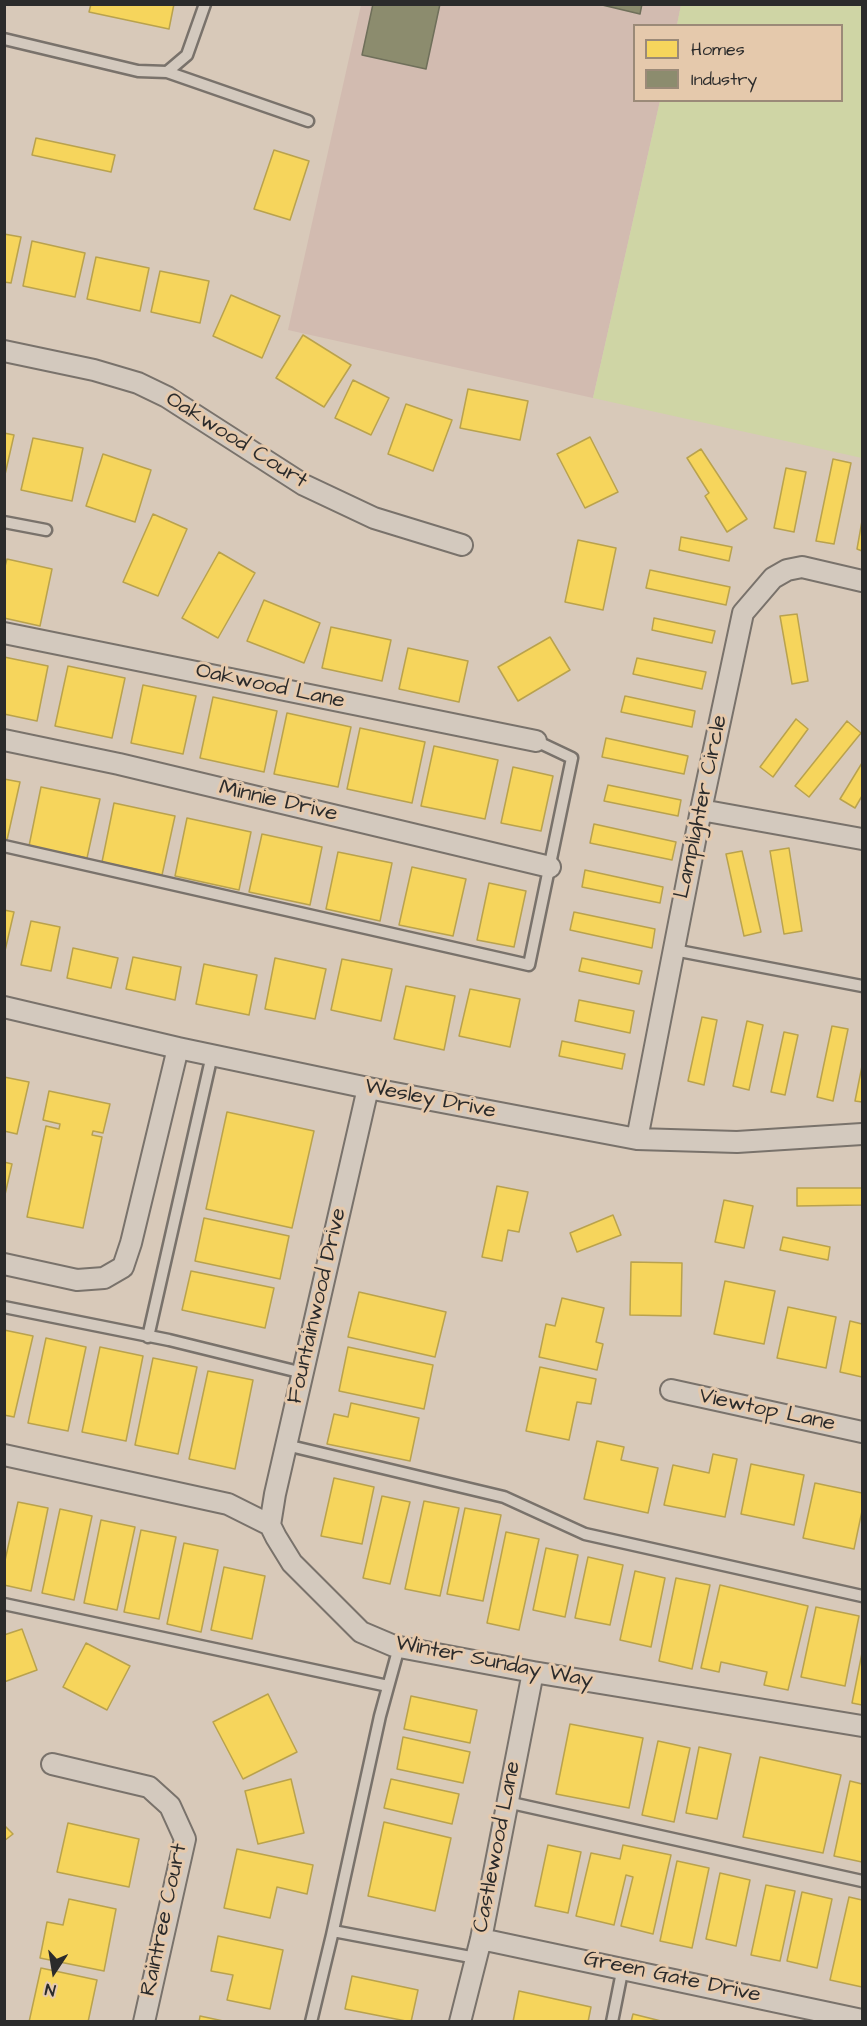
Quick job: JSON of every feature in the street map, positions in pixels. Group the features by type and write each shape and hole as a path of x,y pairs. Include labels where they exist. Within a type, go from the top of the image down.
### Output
{"street":[{"name":"Oakwood Court","path":"4,351 94,370 138,383 167,398 304,484 374,518 462,545"},
{"name":"Lamplighter Circle","path":"637,1139 701,810 743,613 773,578 787,570 802,567 862,581"},
{"name":"Oakwood Lane","path":"4,633 536,741"},
{"name":"Minnie Drive","path":"4,740 119,764 550,867"},
{"path":"701,810 862,839"},
{"name":"Wesley Drive","path":"4,1007 177,1048 368,1088 637,1139 737,1142 862,1134"},
{"path":"4,1264 76,1280 104,1278 123,1267 131,1243 177,1048"},
{"name":"Fountainwood Drive","path":"270,1525 286,1445 368,1088"},
{"name":"Viewtop Lane","path":"671,1390 862,1432"},
{"path":"4,1455 228,1504 270,1525"},
{"name":"Winter Sunday Way","path":"270,1525 292,1563 361,1632 399,1647 533,1672 862,1726"},
{"name":"Castlewood Lane","path":"460,2022 481,1939 533,1672"},
{"name":"Raintree Court","path":"52,1764 148,1787 170,1806 185,1839 144,2022"},
{"name":"Green Gate Drive","path":"481,1939 862,2020"}],"lane":[{"path":"167,72 187,56 205,4"},
{"path":"4,39 138,71 167,72 308,121"},
{"path":"4,522 46,530"},
{"path":"4,846 529,965 572,758 536,741"},
{"path":"674,950 862,986"},
{"path":"148,1336 212,1055"},
{"path":"4,1307 148,1336 303,1373"},
{"path":"286,1445 504,1497 585,1534 862,1596"},
{"path":"4,1604 388,1686"},
{"path":"311,2022 399,1647"},
{"path":"507,1802 862,1881"},
{"path":"333,1931 476,1958"},
{"path":"612,2022 623,1968"}],"shaded area":[{"path":"361,5 681,5 677,24 633,24 633,102 660,102 593,398 288,330"}],"green space":[{"path":"681,5 862,5 862,458 593,398 660,102 843,102 843,24 677,24"}],"building: Homes":[{"path":"91,4 174,4 169,29 89,12"},
{"path":"36,138 115,155 111,172 32,155"},
{"path":"274,150 309,161 290,220 254,209"},
{"path":"4,234 21,237 11,283 4,282"},
{"path":"32,241 85,253 75,297 23,286"},
{"path":"96,257 149,268 140,311 87,299"},
{"path":"160,271 209,281 200,323 151,312"},
{"path":"231,295 280,316 262,358 213,336"},
{"path":"303,335 351,365 324,407 276,378"},
{"path":"353,380 389,398 371,435 335,418"},
{"path":"468,389 528,401 520,440 460,428"},
{"path":"406,404 452,420 433,471 388,454"},
{"path":"4,433 14,435 4,479"},
{"path":"590,437 618,492 585,508 557,454"},
{"path":"33,438 83,448 72,501 21,490"},
{"path":"701,449 747,519 727,532 705,496 709,493 687,458"},
{"path":"103,454 151,470 135,522 86,506"},
{"path":"833,459 851,463 834,544 816,541"},
{"path":"786,468 806,472 794,532 774,528"},
{"path":"153,514 187,529 158,596 123,582"},
{"path":"862,521 862,551 857,549"},
{"path":"681,537 732,547 729,561 679,550"},
{"path":"578,540 616,548 603,610 565,602"},
{"path":"219,552 255,573 218,638 182,618"},
{"path":"7,559 52,569 40,626 4,618 4,570"},
{"path":"650,570 730,587 726,605 646,588"},
{"path":"264,600 320,623 304,663 247,641"},
{"path":"797,614 808,681 792,684 780,616"},
{"path":"654,618 715,631 712,643 652,630"},
{"path":"331,627 391,640 382,681 322,668"},
{"path":"550,637 570,670 518,701 498,667"},
{"path":"408,648 468,661 459,702 399,689"},
{"path":"4,657 48,666 37,721 4,714"},
{"path":"637,658 706,672 702,689 633,674"},
{"path":"68,666 125,678 112,738 55,726"},
{"path":"143,685 196,696 183,754 131,743"},
{"path":"625,696 695,711 692,727 621,712"},
{"path":"213,697 277,711 264,772 200,758"},
{"path":"287,713 351,727 338,787 274,774"},
{"path":"796,719 808,729 773,777 760,767"},
{"path":"847,721 861,733 809,797 795,786"},
{"path":"360,728 425,742 412,803 347,789"},
{"path":"606,738 688,756 684,774 602,757"},
{"path":"434,746 498,760 485,819 421,806"},
{"path":"862,763 862,796 855,808 840,799"},
{"path":"513,767 553,776 541,831 501,823"},
{"path":"4,779 20,782 7,840 4,839"},
{"path":"608,785 681,800 678,816 604,801"},
{"path":"41,787 100,799 87,858 29,846"},
{"path":"114,803 175,816 162,875 102,862"},
{"path":"187,818 251,832 239,890 175,876"},
{"path":"594,824 676,842 672,860 590,843"},
{"path":"262,834 322,847 310,905 249,892"},
{"path":"789,848 802,931 784,934 770,851"},
{"path":"742,851 761,932 744,936 726,854"},
{"path":"338,852 392,863 380,921 326,909"},
{"path":"412,867 466,879 453,936 399,925"},
{"path":"585,870 663,887 660,903 582,887"},
{"path":"489,883 526,891 514,947 477,940"},
{"path":"4,910 14,912 4,955"},
{"path":"574,912 655,929 652,948 570,930"},
{"path":"31,921 60,927 51,971 21,965"},
{"path":"73,948 118,958 111,988 67,978"},
{"path":"133,957 181,967 175,1000 126,989"},
{"path":"275,958 326,969 315,1019 265,1009"},
{"path":"582,958 642,971 639,984 579,971"},
{"path":"342,959 392,969 381,1021 331,1010"},
{"path":"204,964 257,975 249,1015 196,1004"},
{"path":"406,986 455,996 444,1050 394,1039"},
{"path":"470,989 520,999 510,1047 459,1036"},
{"path":"579,1000 634,1011 630,1033 575,1021"},
{"path":"702,1017 717,1020 704,1085 688,1081"},
{"path":"747,1021 763,1025 749,1090 733,1086"},
{"path":"832,1026 848,1029 833,1101 817,1097"},
{"path":"784,1032 798,1035 785,1095 771,1092"},
{"path":"562,1041 625,1054 622,1069 559,1056"},
{"path":"862,1066 862,1102 855,1101"},
{"path":"4,1077 29,1082 17,1134 4,1131"},
{"path":"49,1091 110,1104 103,1133 93,1131 92,1135 102,1137 83,1228 27,1217 46,1126 59,1129 60,1124 43,1120"},
{"path":"227,1112 314,1131 292,1228 206,1209"},
{"path":"4,1162 12,1164 4,1199"},
{"path":"497,1186 528,1192 519,1232 508,1230 502,1261 482,1257"},
{"path":"797,1188 862,1188 862,1205 797,1206"},
{"path":"724,1200 753,1206 744,1248 715,1242"},
{"path":"613,1215 621,1235 577,1252 570,1233"},
{"path":"204,1218 289,1236 280,1279 195,1261"},
{"path":"783,1237 830,1247 828,1260 780,1250"},
{"path":"631,1262 682,1263 681,1316 630,1315"},
{"path":"191,1271 274,1288 265,1328 182,1310"},
{"path":"725,1281 775,1291 764,1344 714,1334"},
{"path":"359,1292 446,1312 435,1357 348,1337"},
{"path":"562,1298 604,1308 596,1342 603,1344 597,1370 539,1357 546,1324 555,1326"},
{"path":"788,1307 836,1317 826,1368 777,1358"},
{"path":"850,1321 862,1324 862,1377 840,1372"},
{"path":"4,1330 33,1336 14,1417 4,1415"},
{"path":"46,1338 86,1347 68,1431 28,1423"},
{"path":"100,1347 143,1356 126,1441 82,1432"},
{"path":"348,1347 433,1365 424,1409 339,1391"},
{"path":"153,1358 197,1367 178,1454 135,1445"},
{"path":"540,1367 596,1379 591,1404 577,1402 569,1440 526,1431"},
{"path":"208,1371 253,1380 235,1469 189,1459"},
{"path":"351,1403 419,1418 410,1461 327,1444 334,1414 348,1417"},
{"path":"597,1441 624,1447 621,1460 658,1468 648,1513 584,1499"},
{"path":"713,1454 737,1459 725,1517 664,1505 673,1465 709,1473"},
{"path":"751,1464 804,1475 794,1525 741,1514"},
{"path":"334,1478 374,1487 362,1544 321,1536"},
{"path":"815,1483 862,1493 862,1511 854,1549 803,1538"},
{"path":"382,1496 410,1502 390,1584 363,1578"},
{"path":"424,1501 459,1508 440,1596 405,1589"},
{"path":"18,1502 48,1508 31,1591 4,1585 4,1565"},
{"path":"465,1508 501,1515 483,1601 447,1594"},
{"path":"60,1509 92,1516 74,1600 42,1593"},
{"path":"101,1520 135,1527 117,1610 84,1603"},
{"path":"141,1530 176,1537 159,1619 124,1612"},
{"path":"506,1532 539,1539 519,1630 487,1623"},
{"path":"184,1543 218,1550 201,1632 167,1624"},
{"path":"546,1548 578,1555 565,1617 533,1610"},
{"path":"588,1557 623,1565 610,1625 575,1618"},
{"path":"224,1567 265,1576 252,1639 211,1630"},
{"path":"635,1571 665,1578 651,1647 620,1640"},
{"path":"676,1578 710,1585 692,1669 659,1661"},
{"path":"720,1585 808,1606 788,1690 764,1685 767,1672 721,1662 719,1672 701,1668"},
{"path":"816,1607 859,1616 845,1686 801,1677"},
{"path":"22,1629 37,1670 4,1682 4,1635"},
{"path":"86,1643 130,1666 107,1710 63,1687"},
{"path":"862,1653 862,1705 852,1703"},
{"path":"268,1694 297,1752 243,1779 213,1722"},
{"path":"411,1696 477,1710 470,1743 404,1729"},
{"path":"570,1724 643,1738 629,1808 556,1794"},
{"path":"403,1737 470,1752 463,1783 397,1769"},
{"path":"658,1741 690,1748 674,1822 642,1815"},
{"path":"699,1747 731,1754 717,1819 686,1813"},
{"path":"760,1757 841,1775 823,1853 743,1837"},
{"path":"291,1779 304,1833 258,1844 245,1791"},
{"path":"391,1779 459,1794 452,1824 384,1808"},
{"path":"850,1781 862,1784 862,1862 834,1856"},
{"path":"384,1822 451,1838 435,1911 368,1896"},
{"path":"68,1823 139,1839 129,1887 57,1872"},
{"path":"4,1825 13,1834 4,1841"},
{"path":"548,1845 581,1852 568,1913 535,1906"},
{"path":"623,1845 671,1855 653,1934 621,1926 633,1877 626,1875 614,1925 576,1916 591,1853 620,1859"},
{"path":"237,1849 313,1865 307,1894 277,1887 270,1918 224,1908"},
{"path":"677,1861 709,1868 692,1948 660,1941"},
{"path":"720,1873 750,1880 736,1946 706,1939"},
{"path":"766,1885 795,1891 780,1961 751,1955"},
{"path":"802,1892 832,1899 817,1968 787,1961"},
{"path":"849,1897 862,1900 862,1987 830,1980"},
{"path":"69,1899 116,1909 104,1971 40,1958 47,1922 63,1925"},
{"path":"218,1936 283,1950 270,2009 227,2000 233,1975 211,1971"},
{"path":"41,1968 97,1980 88,2022 29,2022"},
{"path":"352,1976 418,1990 411,2022 345,2009"},
{"path":"519,1991 591,2007 588,2022 513,2022"},
{"path":"633,2014 665,2022 631,2022"},
{"path":"200,2016 228,2022 199,2022"}],"building: Industry":[{"path":"373,4 440,4 426,69 362,55"},
{"path":"598,4 642,4 640,14"}]}
